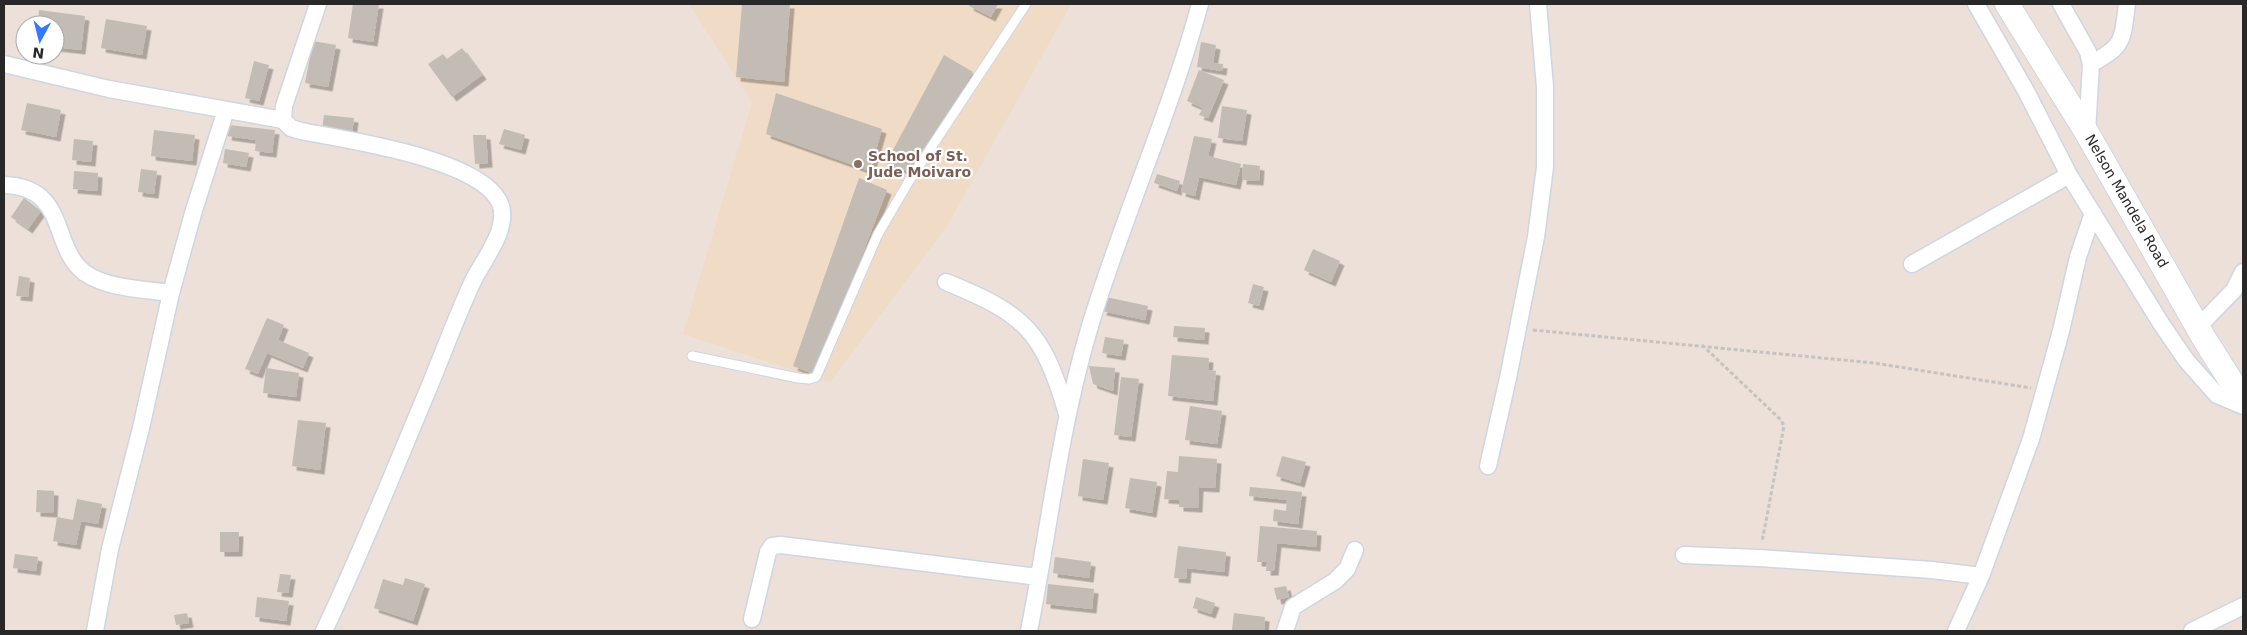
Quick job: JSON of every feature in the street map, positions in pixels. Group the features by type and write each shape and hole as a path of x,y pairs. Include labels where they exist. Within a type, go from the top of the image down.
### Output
{"main road":[{"name":"Nelson Mandela Road","path":"2007,4 2087,133 2199,326 2205,340 2243,400"}],"street":[{"path":"283,120 284,106 318,4"},
{"path":"1029,631 1068,416 1090,326 1137,187 1183,68 1200,4"},
{"path":"1488,466 1508,378 1536,237 1546,156 1545,87 1538,4"},
{"path":"1976,4 2026,91 2069,175 2135,283 2186,360 2217,395 2243,406"},
{"path":"2062,4 2088,52 2091,64 2087,133"},
{"path":"2091,64 2112,52 2120,43 2127,4"},
{"path":"4,64 109,88 283,120 291,128 396,151 460,170 482,182 499,202 502,213 501,225 495,240 469,290 369,530 324,631"},
{"path":"95,631 110,549 141,428 171,293 194,210 226,110"},
{"path":"1912,264 2069,175"},
{"path":"4,185 24,189 46,202 75,262 83,272 104,282 171,293"},
{"path":"1956,631 1981,576 2046,391 2078,256 2093,213"},
{"path":"2199,326 2234,290 2243,272"},
{"path":"946,282 984,297 1011,313 1028,328 1041,346 1051,367 1068,416"},
{"path":"752,619 768,552 772,546 791,546 1038,578"},
{"path":"1285,631 1293,607 1335,581 1347,570 1355,550"},
{"path":"1684,555 1932,570 1981,576"},
{"path":"2192,631 2243,606"}],"lane":[{"path":"692,356 798,378 809,379 816,377 878,234 909,181 1026,4"}],"path":[{"path":"1517,328 1874,363 2046,391"},
{"path":"1702,345 1781,420 1784,426 1758,558"}],"shaded area":[{"name":"School of St. Jude Moivaro","path":"689,4 1071,4 947,226 830,382 683,334 752,102"}],"building":[{"path":"353,4 379,4 373,42 348,38"},
{"path":"742,4 790,4 784,82 736,77"},
{"path":"970,4 998,4 991,17 969,6"},
{"path":"39,10 85,16 81,50 65,48 65,15 39,15"},
{"path":"106,19 147,26 142,55 101,48"},
{"path":"313,41 336,45 328,87 305,83"},
{"path":"1201,42 1216,45 1213,63 1223,64 1222,71 1197,67"},
{"path":"462,48 482,75 452,97 428,64 443,54 447,59"},
{"path":"944,55 973,72 911,173 886,163"},
{"path":"254,61 269,65 259,101 245,98"},
{"path":"1199,70 1224,80 1208,118 1199,115 1203,108 1187,101"},
{"path":"776,93 882,129 870,171 766,134"},
{"path":"27,103 61,110 56,137 21,130"},
{"path":"1222,106 1247,110 1242,141 1218,138"},
{"path":"324,115 354,118 352,134 322,130"},
{"path":"229,125 275,130 272,153 255,151 256,140 227,136"},
{"path":"504,129 525,135 521,150 499,144"},
{"path":"154,130 195,135 192,161 151,156"},
{"path":"473,135 486,135 488,163 475,164"},
{"path":"1194,136 1212,139 1208,156 1241,164 1236,185 1199,177 1195,196 1181,192"},
{"path":"74,139 93,141 91,162 72,160"},
{"path":"225,149 249,153 246,167 223,163"},
{"path":"1243,164 1260,166 1259,181 1242,180"},
{"path":"141,169 157,171 154,194 138,192"},
{"path":"74,171 98,173 97,191 73,189"},
{"path":"1157,174 1180,181 1177,191 1154,183"},
{"path":"859,178 887,190 816,375 793,366"},
{"path":"24,198 41,211 28,229 11,217"},
{"path":"1313,249 1340,261 1331,282 1304,270"},
{"path":"19,276 30,278 28,297 16,296"},
{"path":"1253,284 1264,287 1259,306 1248,303"},
{"path":"1106,297 1148,306 1145,320 1102,311"},
{"path":"267,318 284,325 278,340 309,353 303,368 267,353 258,374 245,369"},
{"path":"1174,326 1205,328 1204,340 1173,337"},
{"path":"1105,337 1124,340 1121,356 1102,353"},
{"path":"1172,355 1209,358 1208,370 1216,371 1213,401 1168,396"},
{"path":"1089,366 1115,368 1113,391 1093,384"},
{"path":"266,368 299,373 296,397 263,393"},
{"path":"1121,377 1139,379 1131,437 1114,435"},
{"path":"1190,406 1222,411 1217,444 1185,440"},
{"path":"298,420 326,423 320,470 292,466"},
{"path":"1179,456 1217,459 1215,488 1199,487 1198,508 1179,507 1179,500 1164,499 1167,471 1178,472"},
{"path":"1282,456 1306,462 1300,483 1276,476"},
{"path":"1083,459 1109,463 1103,500 1078,496"},
{"path":"1130,478 1157,482 1152,513 1125,508"},
{"path":"1250,487 1302,492 1298,524 1273,521 1274,509 1286,511 1287,500 1249,496"},
{"path":"37,490 54,491 53,513 36,512"},
{"path":"77,499 102,504 98,524 81,521 76,545 53,541 57,517 73,520"},
{"path":"1260,526 1317,531 1316,547 1277,543 1274,571 1266,571 1267,562 1257,562"},
{"path":"220,532 239,532 238,552 220,552"},
{"path":"1178,546 1226,552 1224,572 1187,568 1186,579 1174,578"},
{"path":"15,554 38,557 36,571 13,568"},
{"path":"1055,557 1091,562 1089,578 1053,573"},
{"path":"280,574 291,575 288,593 277,592"},
{"path":"405,578 425,584 413,621 374,608 383,579 403,585"},
{"path":"1048,584 1094,589 1092,609 1046,604"},
{"path":"1286,586 1289,597 1277,600 1274,588"},
{"path":"257,597 289,601 286,621 255,617"},
{"path":"1196,597 1215,603 1211,614 1193,608"},
{"path":"187,613 189,623 176,625 174,615"},
{"path":"1234,613 1265,617 1264,631 1232,630"}],"place":[{"name":"School of St. Jude Moivaro","path":"858,164"}]}
